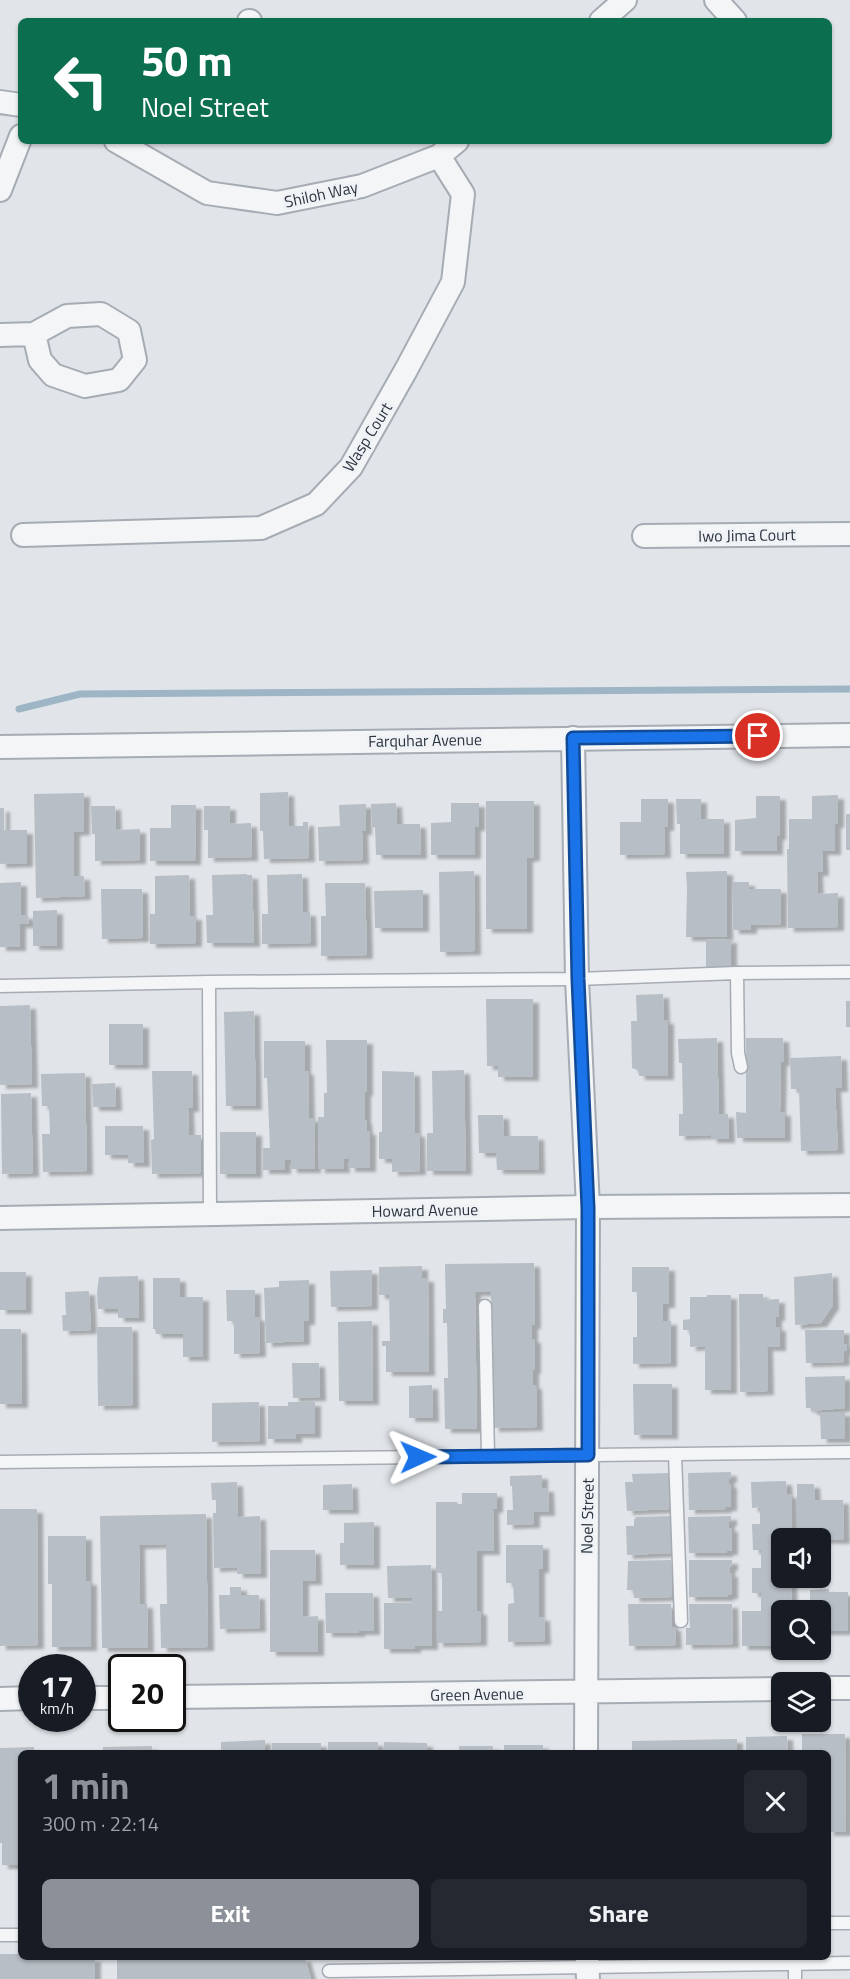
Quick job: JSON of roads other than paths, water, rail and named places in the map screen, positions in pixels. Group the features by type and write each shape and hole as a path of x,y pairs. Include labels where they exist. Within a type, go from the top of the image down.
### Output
{"street":[{"path":"604,18 624,0"},
{"path":"716,0 731,18"},
{"path":"0,102 18,105"},
{"path":"0,190 18,144"},
{"name":"Shiloh Way","path":"121,144 207,193 278,203 362,186 439,156 453,144"},
{"name":"Wasp Court","path":"23,535 261,528 316,504 351,467 453,282 463,194 439,156"},
{"path":"0,335 34,334"},
{"name":"Iwo Jima Court","path":"644,536 850,534"},
{"name":"Farquhar Avenue","path":"0,747 850,735"},
{"name":"Noel Street","path":"573,738 578,979 588,1208 586,1750"},
{"name":"Howard Avenue","path":"0,1218 850,1205"},
{"path":"831,1688 850,1688"},
{"name":"Green Avenue","path":"186,1697 771,1689"},
{"path":"0,1699 18,1698"}],"lane":[{"path":"0,986 578,979 737,973 850,972"},
{"path":"737,973 738,1053 741,1067"},
{"path":"209,982 210,1214"},
{"path":"485,1306 488,1456"},
{"path":"0,1462 850,1452"},
{"path":"675,1454 681,1621"},
{"path":"831,1923 850,1923"},
{"path":"0,1935 18,1935"},
{"path":"432,1960 433,1975"},
{"path":"329,1971 433,1975 541,1974 588,1968 850,1964"},
{"path":"795,1965 795,1979"}],"waterway":[{"path":"19,709 80,694 850,689"}]}
